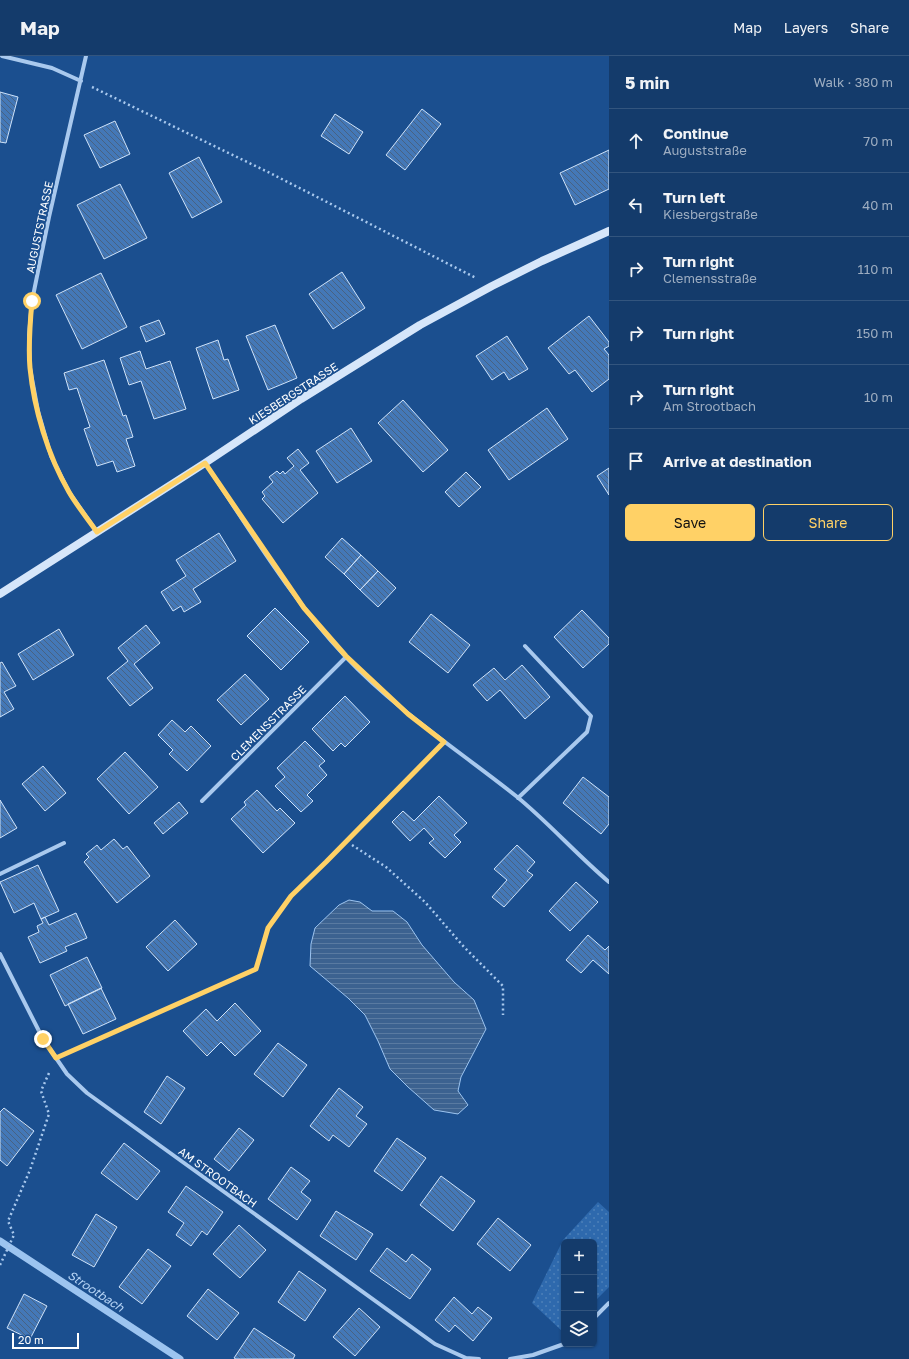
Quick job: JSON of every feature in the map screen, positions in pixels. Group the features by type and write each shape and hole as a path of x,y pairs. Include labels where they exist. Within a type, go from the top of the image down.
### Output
{"street":[{"path":"2,56 52,68 81,81"},
{"name":"AUGUSTSTRASSE","path":"86,56 49,218 32,301 30,368 38,411 51,456 69,492 97,532"},
{"name":"KIESBERGSTRASSE","path":"0,594 205,463 301,399 420,325 542,261 609,231"},
{"path":"205,463 304,608 346,656 408,714 518,798 609,882"},
{"path":"518,798 587,732 591,716 525,646"},
{"name":"CLEMENSSTRASSE","path":"202,801 346,656"},
{"path":"0,874 64,843"},
{"name":"AM STROOTBACH","path":"0,954 43,1039 67,1074 87,1093 435,1344 466,1358 479,1359"},
{"path":"597,1315 609,1303"},
{"path":"510,1359 533,1355 561,1345"}],"path":[{"path":"81,81 270,173 492,286"},
{"path":"1,1264 14,1235 8,1220 30,1170 50,1114 41,1091 56,1058 256,969 268,928 291,896 444,742"},
{"path":"352,845 386,867 424,902 464,947 503,986 504,1015"}],"shaded area":[{"path":"349,900 360,902 372,911 393,911 407,922 422,945 454,982 474,1000 486,1029 461,1077 458,1091 468,1105 458,1114 434,1110 390,1069 365,1015 348,998 310,966 311,944 315,928 339,905"},
{"path":"598,1202 609,1212 609,1287 597,1299 597,1239 564,1239"},
{"path":"561,1244 561,1330 532,1303"}],"building":[{"path":"0,92 18,97 6,143 0,142"},
{"path":"422,109 441,124 405,170 386,155"},
{"path":"335,114 363,132 349,154 321,136"},
{"path":"115,121 130,154 100,168 84,135"},
{"path":"609,150 609,189 575,205 560,173"},
{"path":"199,157 222,202 192,218 169,173"},
{"path":"120,184 147,238 104,259 77,205"},
{"path":"342,272 365,308 333,329 309,294"},
{"path":"101,273 127,327 82,349 56,295"},
{"path":"589,316 609,342 609,346 604,349 609,355 609,379 592,392 575,370 569,374 548,348"},
{"path":"159,320 165,334 146,342 140,327"},
{"path":"275,325 297,378 268,390 246,336"},
{"path":"507,336 528,369 509,380 504,372 492,380 476,356"},
{"path":"218,340 224,360 228,359 239,390 213,399 196,348"},
{"path":"140,351 146,369 170,361 186,409 154,419 141,381 129,385 120,358"},
{"path":"104,360 123,416 126,415 133,437 126,439 135,466 117,472 113,461 97,466 84,429 90,427 77,388 69,390 64,373"},
{"path":"403,400 448,450 423,472 378,423"},
{"path":"547,408 568,439 509,480 488,450"},
{"path":"351,428 372,461 337,483 316,451"},
{"path":"298,449 309,463 300,470 318,493 283,523 262,499 265,496 262,492 273,482 269,477 277,471 280,474 283,471 285,474 294,466 287,458"},
{"path":"609,468 609,495 597,476"},
{"path":"466,472 481,487 459,507 445,492"},
{"path":"219,533 236,561 193,589 201,602 184,612 181,606 173,611 161,592 186,576 176,560"},
{"path":"342,538 361,555 344,574 325,557"},
{"path":"361,555 378,571 360,590 344,574"},
{"path":"378,571 396,588 378,607 360,590"},
{"path":"275,608 309,642 281,670 247,636"},
{"path":"582,610 609,638 609,644 583,668 554,637"},
{"path":"431,614 470,645 448,673 409,642"},
{"path":"146,625 160,643 134,664 153,688 130,706 107,678 128,661 118,648"},
{"path":"59,629 74,655 33,680 18,654"},
{"path":"2,662 16,686 4,692 14,709 0,717 0,663"},
{"path":"522,665 550,697 525,719 500,690 487,701 473,685 494,668 505,680"},
{"path":"245,674 269,699 241,725 217,700"},
{"path":"345,696 370,722 345,747 341,743 333,751 312,729"},
{"path":"172,720 185,732 191,726 211,746 187,771 169,754 173,750 158,735"},
{"path":"305,741 325,761 319,766 327,775 307,795 313,801 301,812 275,786 285,777 277,768"},
{"path":"125,752 158,787 129,814 97,779"},
{"path":"43,766 66,793 45,811 22,784"},
{"path":"583,777 609,797 609,824 601,834 563,803"},
{"path":"257,790 277,811 280,808 295,823 263,853 231,819 246,805 244,802"},
{"path":"439,796 467,823 454,835 461,842 445,858 429,843 434,839 424,828 410,841 392,822 403,811 414,821"},
{"path":"0,800 17,828 0,838"},
{"path":"179,802 188,813 163,834 154,823"},
{"path":"114,839 123,849 127,846 150,876 117,903 84,862 89,857 86,854 97,845 101,850"},
{"path":"517,845 535,862 527,871 533,875 504,907 492,897 507,880 494,869"},
{"path":"38,865 59,911 41,919 34,903 14,913 0,882"},
{"path":"576,882 598,902 570,931 549,911"},
{"path":"76,913 87,938 65,947 67,951 40,963 28,937 39,932 37,926 43,923 41,919 45,917 49,925"},
{"path":"175,920 197,944 168,971 146,947"},
{"path":"588,935 605,950 609,946 609,974 593,960 581,973 566,960"},
{"path":"87,957 102,988 65,1006 50,975"},
{"path":"101,988 116,1019 83,1034 68,1004"},
{"path":"235,1003 261,1031 235,1056 221,1042 207,1056 183,1031 206,1009 217,1021"},
{"path":"278,1043 307,1065 283,1097 254,1074"},
{"path":"167,1076 185,1088 161,1124 144,1112"},
{"path":"339,1088 363,1107 356,1116 367,1124 349,1147 333,1135 329,1141 310,1126"},
{"path":"4,1108 34,1131 7,1166 0,1160 0,1112"},
{"path":"239,1128 254,1140 229,1171 214,1159"},
{"path":"397,1138 426,1158 402,1191 374,1171"},
{"path":"124,1143 160,1171 137,1200 101,1173"},
{"path":"291,1167 310,1181 301,1192 311,1200 297,1220 268,1199"},
{"path":"441,1176 475,1201 453,1231 420,1205"},
{"path":"186,1186 223,1212 207,1235 202,1231 191,1246 176,1235 184,1223 168,1212"},
{"path":"336,1211 373,1234 356,1260 320,1236"},
{"path":"96,1214 117,1227 94,1267 72,1255"},
{"path":"498,1218 531,1245 510,1271 477,1244"},
{"path":"239,1225 266,1250 240,1278 213,1254"},
{"path":"387,1248 406,1262 412,1254 431,1269 410,1299 370,1271"},
{"path":"148,1249 171,1266 142,1304 119,1287"},
{"path":"299,1271 326,1290 305,1321 278,1302"},
{"path":"208,1289 239,1313 217,1340 187,1316"},
{"path":"24,1294 47,1306 30,1339 7,1328"},
{"path":"454,1297 472,1314 478,1307 492,1318 473,1341 455,1325 449,1332 435,1320"},
{"path":"359,1308 380,1327 355,1356 333,1337"},
{"path":"254,1328 295,1355 293,1359 234,1358"}],"waterway":[{"name":"Strootbach","path":"0,1241 180,1359"}],"route":[{"path":"32,301 30,368 38,411 51,456 69,492 97,532 205,463 304,608 346,656 408,714 444,742 291,896 268,928 256,969 56,1058 43,1039"}]}
